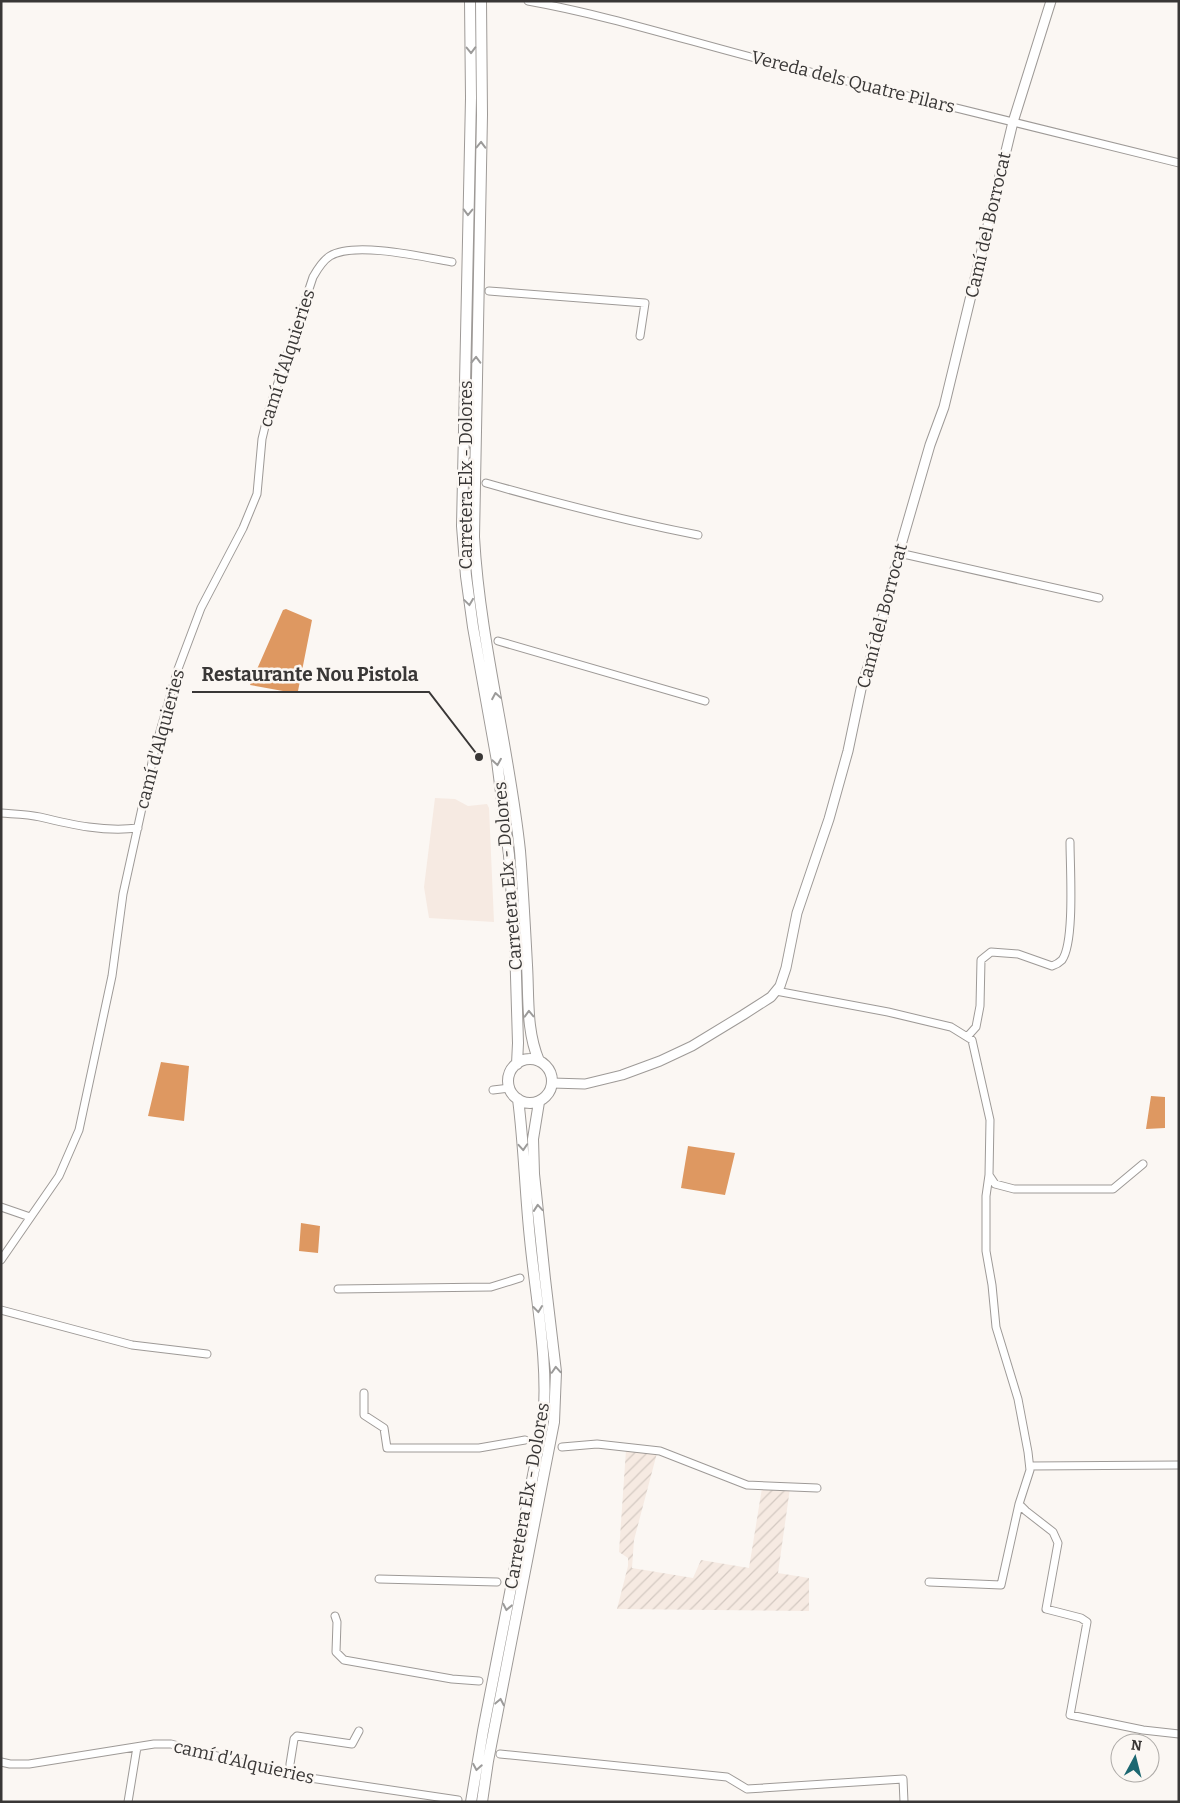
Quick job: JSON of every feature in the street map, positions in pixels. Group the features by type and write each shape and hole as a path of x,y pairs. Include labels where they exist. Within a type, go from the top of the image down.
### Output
{"main road":[{"name":"Carretera Elx - Dolores","path":"470,1 471,98 462,526 473,627 497,761 509,855 516,952 517,1064"},
{"name":"Carretera Elx - Dolores","path":"481,1 481,125 474,537 480,604 520,851 529,1024 533,1047 539,1061"},
{"path":"526,1060 539,1061 550,1072 552,1083 547,1096 539,1102 528,1103 518,1099 510,1088 509,1076 517,1064 526,1060"},
{"name":"Carretera Elx - Dolores","path":"471,1802 541,1433 546,1397 545,1361 530,1240 518,1099"},
{"name":"Carretera Elx - Dolores","path":"482,1802 554,1422 556,1372 534,1174 533,1138 539,1102"}],"street":[{"name":"Vereda dels Quatre Pilars","path":"528,1 650,29 901,96 1179,163"},
{"name":"Camí del Borrocat","path":"552,1083 585,1084 660,1061 692,1046 743,1015 771,997 780,986 786,968 798,912 829,819 848,751 862,689 881,626 899,553 930,445 944,407 1013,122 1051,1"},
{"name":"camí d'Alquieries","path":"1,1260 59,1176 79,1130 112,976 124,894 155,749 178,669 201,608 243,528 257,494 262,439 275,392 313,277 322,263 331,256 353,250 397,252 452,262"},
{"path":"489,291 645,303 640,336"},
{"path":"486,483 567,506 698,535"},
{"path":"899,553 1098,598"},
{"path":"498,641 705,701"},
{"path":"1,813 39,817 103,829 138,828"},
{"path":"967,1037 976,1027 980,1006 981,960 991,952 1018,954 1052,966 1062,960 1068,948 1070,930 1070,842"},
{"path":"776,991 888,1012 951,1027 972,1040 990,1120 986,1196 986,1251 992,1285 996,1328 1018,1399 1030,1470 1019,1504 1001,1585 929,1582"},
{"path":"493,1090 510,1088"},
{"path":"988,1176 995,1184 1014,1189 1113,1189 1143,1164"},
{"path":"1,1207 30,1217"},
{"path":"338,1289 491,1287 520,1278"},
{"path":"1,1310 132,1345 207,1354"},
{"path":"364,1393 364,1416 384,1428 387,1448 479,1448 524,1440"},
{"path":"562,1447 597,1444 660,1451 747,1485 817,1488"},
{"path":"1030,1466 1179,1465"},
{"path":"1019,1504 1053,1532 1058,1543 1046,1609 1081,1618 1088,1622 1070,1715 1143,1730 1179,1734"},
{"path":"379,1579 497,1582"},
{"path":"335,1616 337,1622 336,1652 344,1660 452,1679 479,1681"},
{"path":"290,1775 294,1739 297,1736 352,1744 359,1732"},
{"name":"camí d'Alquieries","path":"1,1762 29,1764 154,1744 171,1744 290,1775 458,1800"},
{"path":"128,1802 137,1747"},
{"path":"500,1754 727,1777 747,1788 904,1779 904,1802"}],"shaded area":[{"path":"286,609 312,620 298,691 294,693 250,685 283,610"},
{"path":"435,798 455,799 468,806 487,804 489,808 494,922 429,918 424,887"},
{"path":"161,1062 189,1066 184,1121 148,1116"},
{"path":"1151,1096 1165,1097 1165,1128 1146,1129"},
{"path":"688,1146 735,1153 725,1195 681,1188"},
{"path":"301,1223 320,1226 318,1253 299,1251"},
{"path":"626,1450 657,1453 634,1540 632,1568 693,1578 701,1560 749,1568 762,1488 790,1488 778,1573 809,1578 809,1611 617,1609 628,1566 628,1558 619,1552"}],"place":[{"name":"Restaurante Nou Pistola","path":"479,757"}]}
